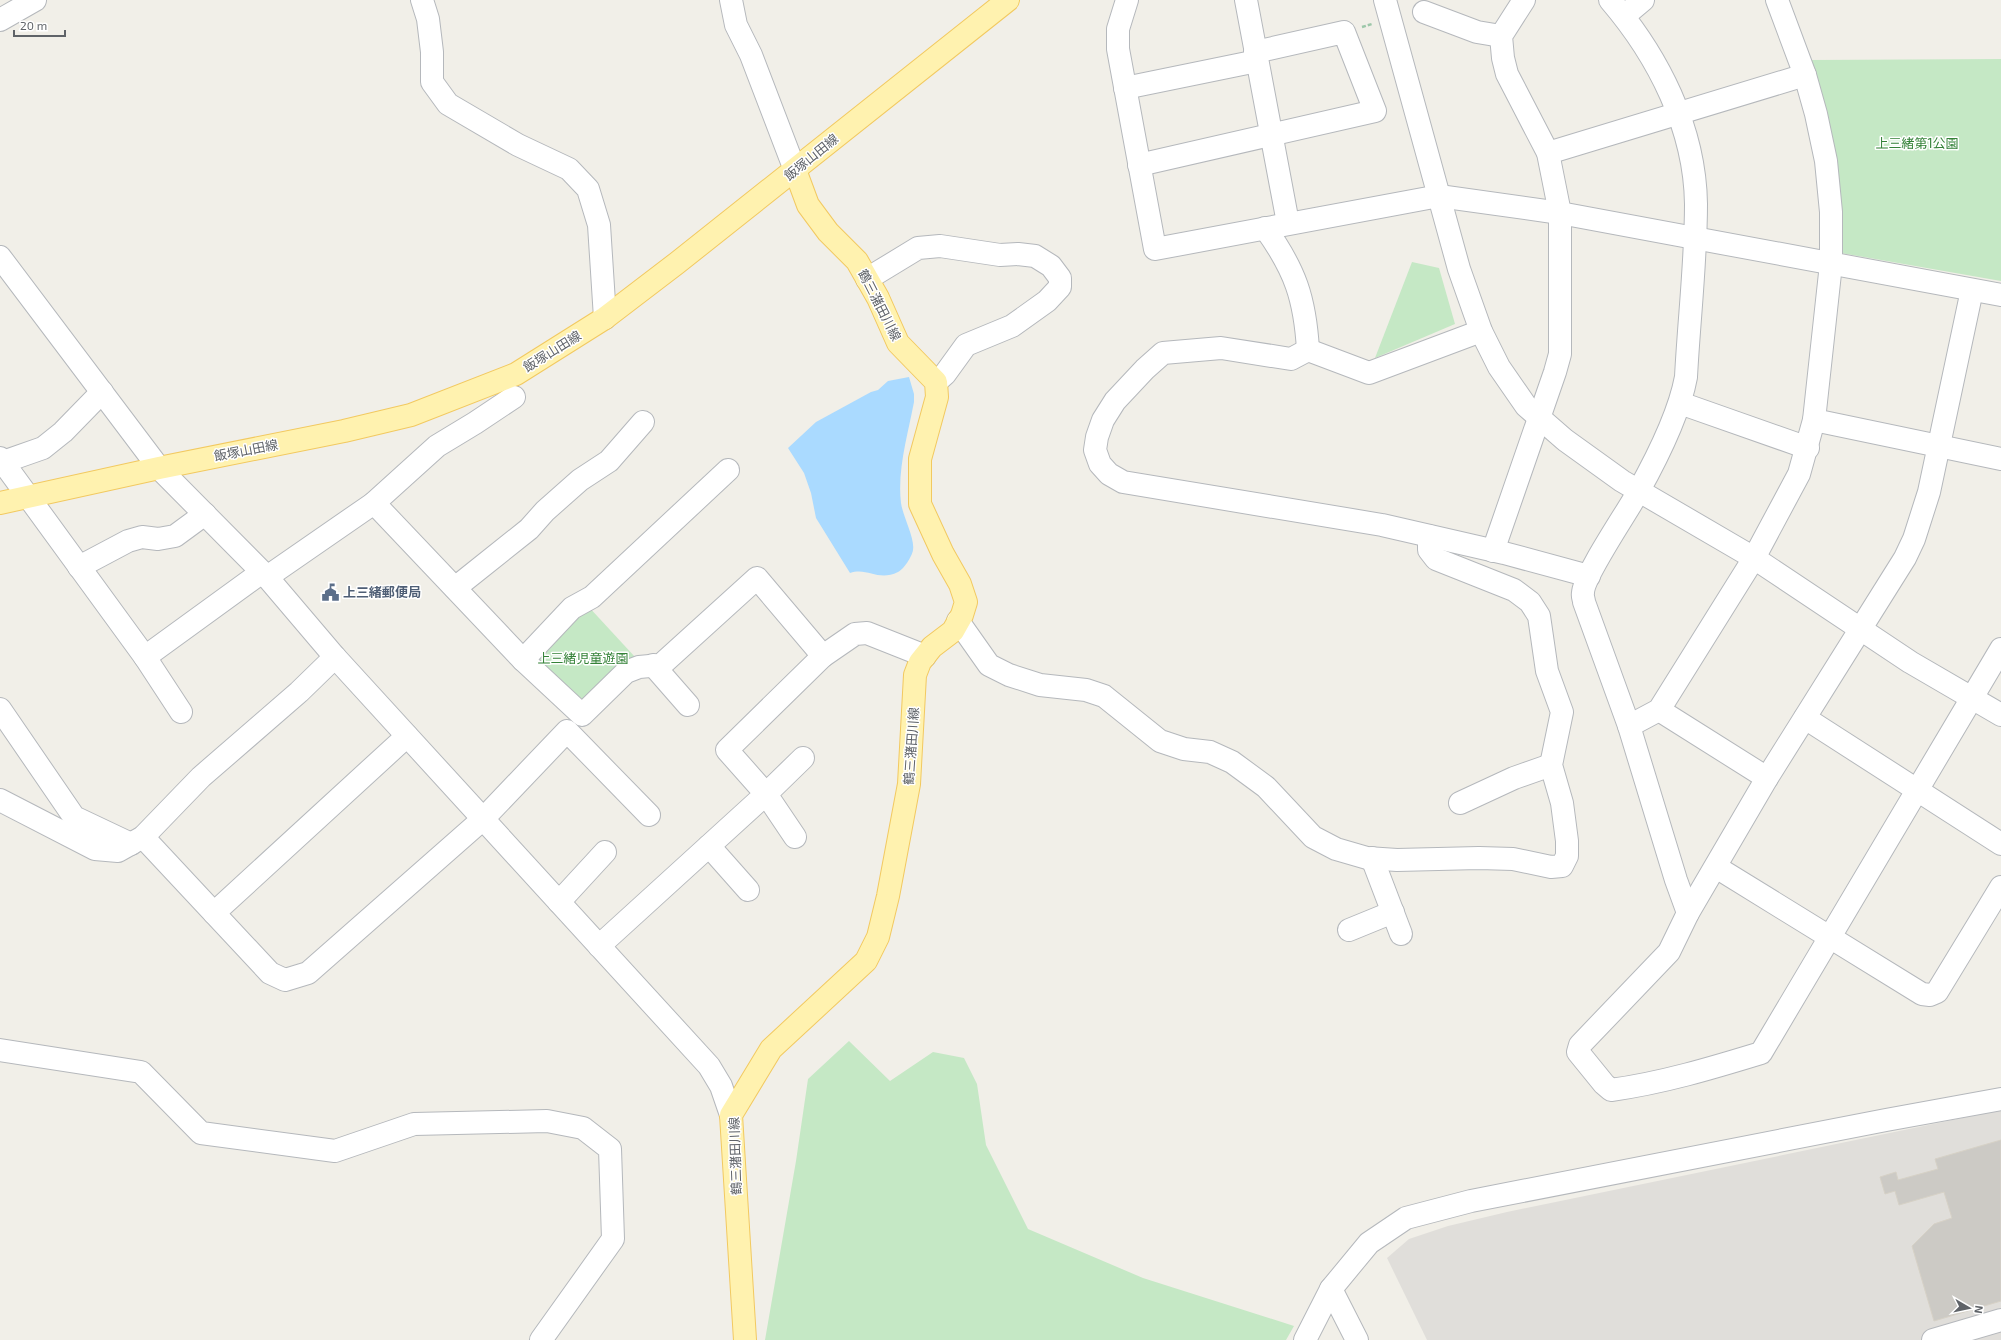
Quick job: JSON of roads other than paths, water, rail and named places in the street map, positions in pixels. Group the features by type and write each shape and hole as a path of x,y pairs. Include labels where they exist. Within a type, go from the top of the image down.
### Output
{"main road":[{"name":"飯塚山田線","path":"0,503 159,468 344,431 411,415 516,374 605,318 795,170 1008,0"},
{"name":"鶴三潴田川線","path":"745,1340 731,1115 771,1049 866,961 878,937 888,896 909,784 915,675 932,646 952,631 966,602 960,584 943,554 920,504 920,459 937,397 936,382 898,342 857,261 828,232 808,206 795,170"}],"street":[{"path":"4,11 35,0"},
{"path":"422,0 428,18 432,52 432,82 448,104 518,145 569,169 588,189 599,225 605,318"},
{"path":"731,0 736,25 750,55 795,170"},
{"path":"1127,0 1118,29 1118,49 1155,249 1288,223 1440,196 1560,213 2001,295"},
{"path":"1246,0 1288,223"},
{"path":"1493,551 1560,354 1560,213 1548,153 1507,74 1503,58 1501,36 1524,0"},
{"path":"1643,0 1617,8 1643,42 1662,74 1687,141 1696,203 1686,377 1680,403 1639,490 1589,576 1583,593 1584,602 1629,726 1688,913"},
{"path":"1629,726 1659,710 1754,558 1796,480 1808,448 1814,420 1831,264 1832,212 1826,161 1816,114 1805,75 1777,0"},
{"path":"1387,10 1440,196 1459,269 1481,331 1499,368 1526,406 1565,440 1639,490 1754,558 1910,662 2001,715"},
{"path":"1424,12 1477,32 1501,36"},
{"path":"1125,88 1256,56 1344,32 1375,111 1139,165"},
{"path":"1548,153 1805,75"},
{"path":"1265,228 1292,269 1306,321 1308,350"},
{"path":"867,279 918,248 940,246 1000,255 1018,254 1035,256 1052,266 1060,278 1060,287 1047,301 1012,326 966,345 945,374 936,382"},
{"path":"0,257 159,468 265,574 335,657 709,1066 721,1086 731,1115"},
{"path":"1972,290 1940,447 1929,492 1914,538 1905,558 1767,778 1688,913 1669,952 1580,1045 1578,1052 1582,1060 1611,1090 1709,1069 1760,1052 2001,649"},
{"path":"1481,331 1369,373 1308,350 1290,359 1221,348 1164,353 1125,390 1103,420 1095,450 1100,464 1109,474 1123,482 1382,525 1493,551 1589,576"},
{"path":"102,392 63,432 42,448 2,460 144,657 181,712"},
{"path":"144,657 265,574 374,503 437,446 475,423 514,396"},
{"path":"1680,403 1808,448"},
{"path":"1814,420 2001,459"},
{"path":"455,588 529,529 545,511 580,480 609,461 643,422"},
{"path":"523,660 572,608 592,598 728,470"},
{"path":"374,503 523,660 582,715 626,672 653,665 662,665 757,578 823,656"},
{"path":"79,567 128,541 142,538 158,540 175,536 205,514"},
{"path":"958,621 989,665 1009,675 1040,685 1086,690 1104,696 1160,741 1184,749 1210,752 1232,762 1266,787 1313,837 1336,849 1372,858 1397,860 1507,859 1551,867 1562,866 1567,856 1567,841 1562,803 1551,764 1562,712 1548,671 1539,616 1530,602 1514,590 1436,559 1429,550 1430,536"},
{"path":"795,837 766,794 727,750 823,656 854,634 867,633 925,656"},
{"path":"0,800 95,849 118,851 137,840 201,777 299,692 335,657"},
{"path":"653,665 688,705"},
{"path":"0,709 74,817 137,840 214,913 270,973 285,980 308,973 483,819 567,731 649,815"},
{"path":"1659,710 1767,778"},
{"path":"1805,718 2001,844"},
{"path":"214,913 407,736"},
{"path":"599,946 766,794 803,758"},
{"path":"1460,802 1514,778 1551,764"},
{"path":"709,846 748,890"},
{"path":"559,902 605,852"},
{"path":"1372,858 1401,934"},
{"path":"1716,867 1922,994 1930,995 1937,992 2001,888"},
{"path":"1349,930 1393,912"},
{"path":"0,1050 141,1072 200,1133 335,1151 414,1124 547,1121 583,1128 610,1149 613,1239 541,1340"},
{"path":"1305,1340 1331,1289 1369,1243 1406,1218 1471,1201 1886,1120 2001,1100"},
{"path":"1331,1289 1357,1340"},
{"path":"1933,1340 2001,1320"}],"water":[{"path":"909,377 914,394 914,402 904,452 900,478 900,490 902,509 912,540 913,550 909,560 902,569 891,575 885,576 862,572 850,573 816,518 811,493 804,473 788,448 816,422 871,392 878,390 888,381"}],"place":[{"name":"上三緒郵便局","path":"330,592"}],"park label":[{"name":"上三緒第1公園","path":"1917,143"},
{"name":"上三緒児童遊園","path":"583,658"}]}
